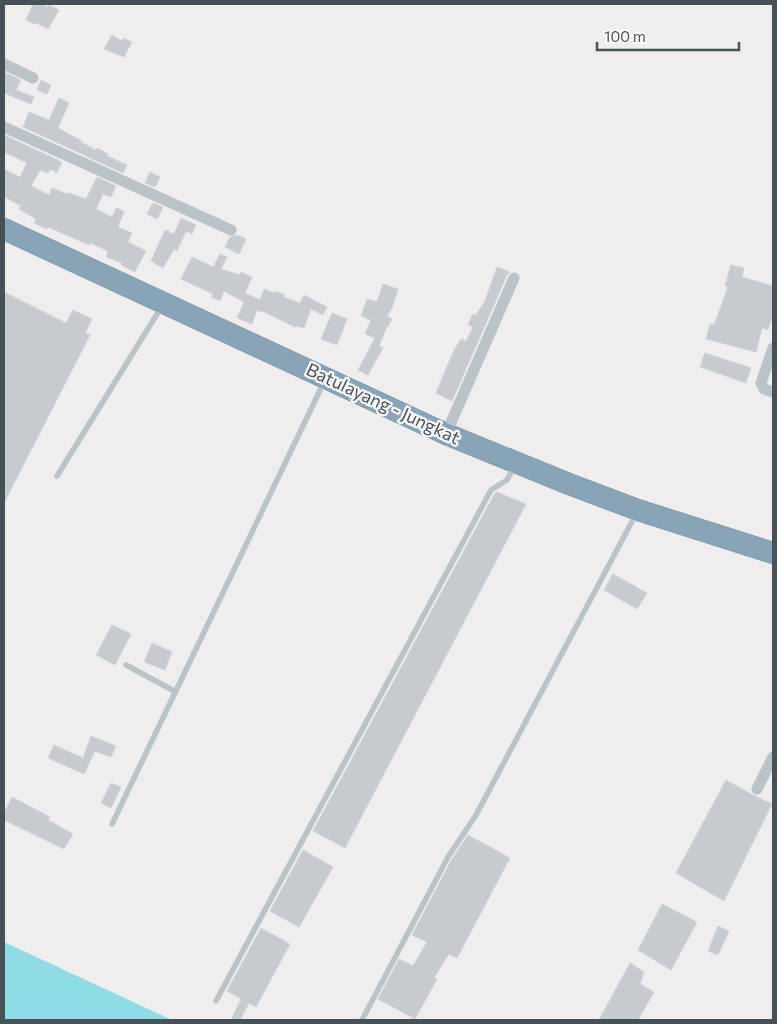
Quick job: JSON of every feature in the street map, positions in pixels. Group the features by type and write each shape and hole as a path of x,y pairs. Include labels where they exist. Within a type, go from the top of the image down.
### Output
{"highway":[{"name":"Batulayang - Jungkat","path":"4,229 165,302 446,434 638,510 773,551"}],"street":[{"path":"4,64 33,78"},
{"path":"4,127 231,230"},
{"path":"446,434 514,278"},
{"path":"773,348 761,383 764,389 773,392"},
{"path":"757,789 773,757"}],"lane":[{"path":"57,476 165,302"},
{"path":"112,824 326,377"},
{"path":"216,1001 491,490 507,480 515,462"},
{"path":"362,1020 448,857 480,806 638,510"},
{"path":"126,665 176,692"}],"water":[{"path":"4,942 172,1020 4,1020"}],"building":[{"path":"33,4 48,7 49,5 59,10 48,29 26,20"},
{"path":"112,35 122,41 124,38 132,42 124,57 104,49"},
{"path":"4,72 21,80 16,90 34,97 31,104 4,93"},
{"path":"41,80 51,85 47,94 37,90"},
{"path":"59,98 69,103 58,128 96,150 97,148 108,154 107,156 127,165 123,173 23,127 29,112 49,120"},
{"path":"4,135 62,162 57,173 50,169 48,173 40,170 31,186 49,195 52,188 86,199 97,177 116,186 111,197 103,194 96,209 112,217 116,208 124,211 118,227 132,233 128,242 146,251 135,272 121,265 122,263 106,257 108,251 34,223 36,219 19,209 21,206 4,197 4,169 20,177 27,163 4,152"},
{"path":"150,172 160,177 155,187 145,183"},
{"path":"153,203 163,207 157,219 147,214"},
{"path":"181,218 196,225 192,234 186,231 177,251 174,249 163,268 151,261 165,230 174,234"},
{"path":"237,235 246,239 239,254 225,247 230,237"},
{"path":"220,254 227,257 221,269 240,275 241,272 252,277 245,293 260,300 264,289 275,293 276,291 285,295 284,297 300,303 304,295 327,307 323,315 311,309 304,328 295,327 257,310 252,324 237,318 244,302 224,291 220,301 211,297 213,294 181,279 192,257 213,267"},
{"path":"731,265 744,268 742,277 773,286 773,315 768,330 762,328 756,352 706,339 710,324 714,325 728,287 725,286"},
{"path":"497,267 510,272 507,275 452,401 436,393 454,350 461,339 466,341 473,327 468,325 473,314 476,315 485,301"},
{"path":"383,284 398,289 392,308 387,316 392,319 379,346 383,348 368,375 358,370 375,338 365,334 371,320 361,316 367,299 377,302"},
{"path":"4,292 66,323 73,310 92,319 85,333 90,335 4,503"},
{"path":"332,313 347,319 337,345 321,339"},
{"path":"705,353 751,368 746,383 700,367"},
{"path":"497,492 526,504 345,848 313,831"},
{"path":"613,574 647,593 637,609 604,590"},
{"path":"112,625 131,634 115,665 96,655"},
{"path":"152,643 172,652 165,670 144,662"},
{"path":"91,736 116,746 111,757 95,751 84,774 48,758 54,745 83,758"},
{"path":"726,780 772,804 724,901 676,873"},
{"path":"111,783 121,787 111,808 101,803"},
{"path":"12,797 50,817 48,820 73,834 64,849 4,820 4,813"},
{"path":"468,835 510,858 457,958 449,954 434,978 437,979 415,1019 378,999 399,959 413,966 427,942 412,935 452,859"},
{"path":"303,850 333,867 299,927 270,911"},
{"path":"662,904 697,922 671,970 638,950"},
{"path":"718,926 729,931 718,955 708,951"},
{"path":"261,928 290,944 256,1007 249,1003 240,1020 237,1020 232,1018 241,999 227,991"},
{"path":"630,963 644,972 640,984 654,992 638,1020 599,1020"}]}
